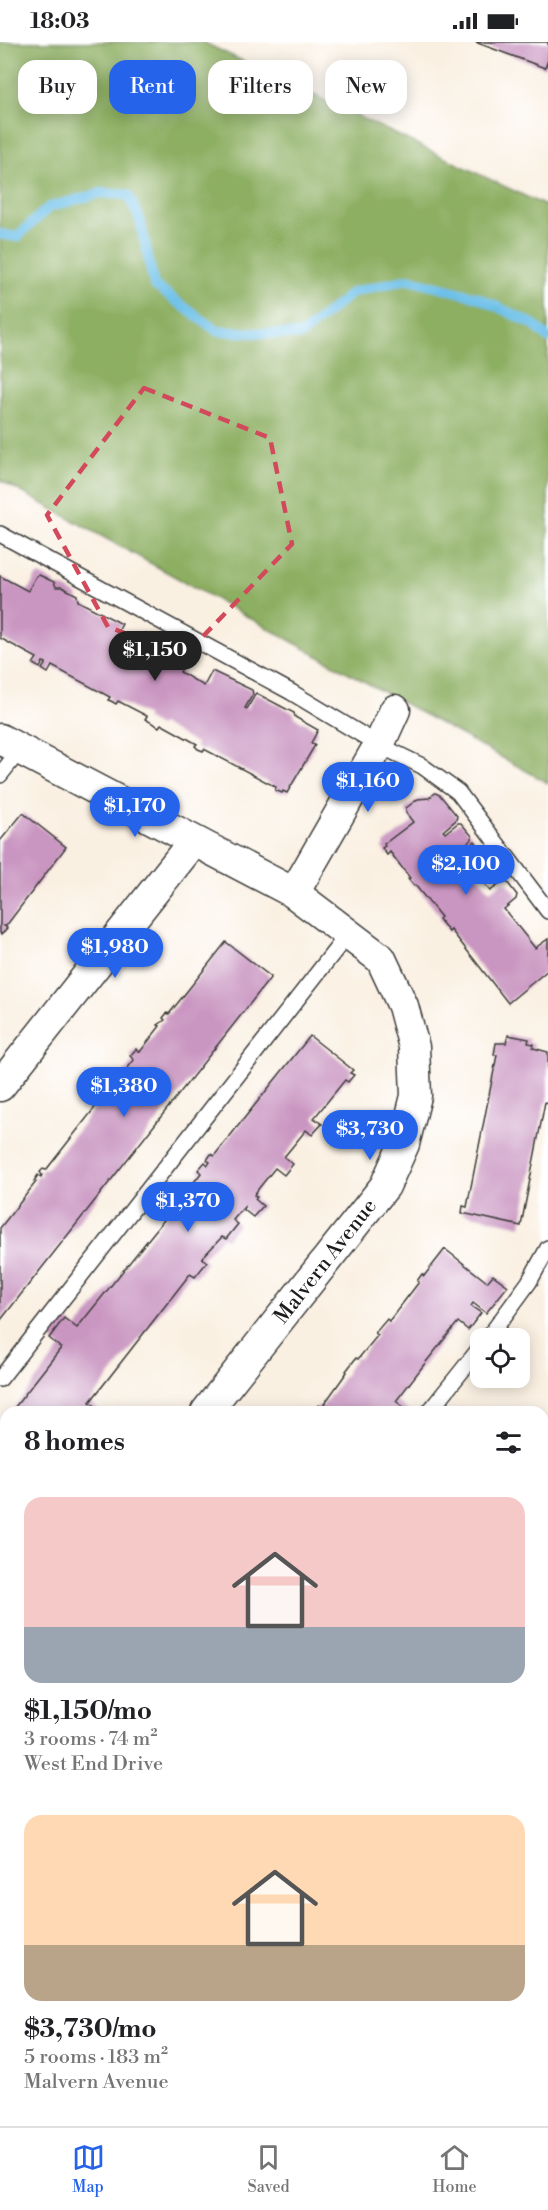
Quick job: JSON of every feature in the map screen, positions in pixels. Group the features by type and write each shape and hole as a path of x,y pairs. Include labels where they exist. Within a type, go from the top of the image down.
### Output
{"street":[{"path":"294,893 379,745 395,710"},
{"name":"Malvern Avenue","path":"10,744 294,893 381,958 403,1006 414,1047 416,1096 404,1144 385,1186 211,1406"},
{"path":"0,1086 193,842"}],"lane":[{"path":"0,534 291,692 379,745 422,766 458,792 548,911"},
{"path":"0,775 10,744"},
{"path":"0,1379 348,934"},
{"path":"495,1328 529,1282 548,1248"},
{"path":"434,1406 470,1361"}],"highlighted area":[{"path":"144,388 270,438 292,544 185,655 108,627 47,515"}],"green space":[{"path":"0,42 203,42 241,60 208,60 208,114 313,114 313,95 325,100 325,114 354,114 548,207 548,783 0,480"}],"building":[{"path":"475,42 548,42 548,60 545,68"},
{"path":"39,575 54,582 56,587 62,587 77,595 78,601 122,624 115,637 138,649 146,633 167,645 158,660 160,661 167,647 186,655 187,659 180,672 204,686 212,671 252,690 253,694 245,708 247,709 256,693 294,713 295,717 318,730 311,743 315,745 287,793 275,790 276,787 204,749 203,751 198,749 195,746 197,744 161,724 159,727 145,719 147,716 118,701 116,704 108,700 110,697 52,666 48,673 42,669 46,663 43,662 40,668 33,664 37,658 0,638 0,576 28,591 36,576"},
{"path":"435,793 440,795 457,816 456,820 443,831 445,833 461,823 472,839 458,850 461,853 475,841 488,857 473,869 490,891 503,882 507,882 517,895 516,899 504,909 535,948 548,939 548,970 508,1003 451,930 449,932 439,919 441,917 408,879 410,878 390,852 387,855 382,848 413,822 406,813 406,808 418,799 429,798"},
{"path":"23,813 66,847 4,926 7,928 2,934 0,933 0,841"},
{"path":"226,942 271,977 0,1321 0,1228 36,1182 34,1181 38,1175 41,1177 40,1172 43,1169 46,1170 97,1105 100,1097 104,1098 134,1060 130,1056 136,1049 140,1052 160,1026 158,1025 165,1020 163,1018 167,1013 169,1014"},
{"path":"508,1035 529,1039 528,1043 534,1044 533,1048 548,1052 548,1103 545,1102 521,1226 462,1213 463,1206 467,1207 497,1055 494,1055 496,1043 506,1043"},
{"path":"310,1036 353,1070 350,1073 354,1075 348,1082 345,1080 314,1118 322,1124 312,1135 306,1130 284,1157 293,1164 284,1175 275,1168 254,1195 263,1206 253,1217 244,1210 244,1207 233,1220 238,1224 226,1239 222,1237 202,1258 207,1262 195,1277 190,1274 90,1402 95,1406 16,1406 61,1348 49,1338 64,1318 77,1328 171,1211 159,1201 171,1186 184,1195 201,1173 198,1170 205,1162 208,1165 210,1162 207,1160 211,1154 214,1156"},
{"path":"445,1249 487,1282 493,1275 508,1286 486,1313 473,1303 471,1306 481,1313 468,1330 458,1322 396,1401 402,1406 323,1406 356,1358 358,1359 378,1335 375,1333 387,1319 389,1321 419,1282 417,1281 422,1274 424,1276"}],"waterway":[{"path":"0,234 17,237 49,207 101,193 128,195 140,220 154,285 217,331 301,335 353,292 408,279 477,297 533,324 548,338"}]}
